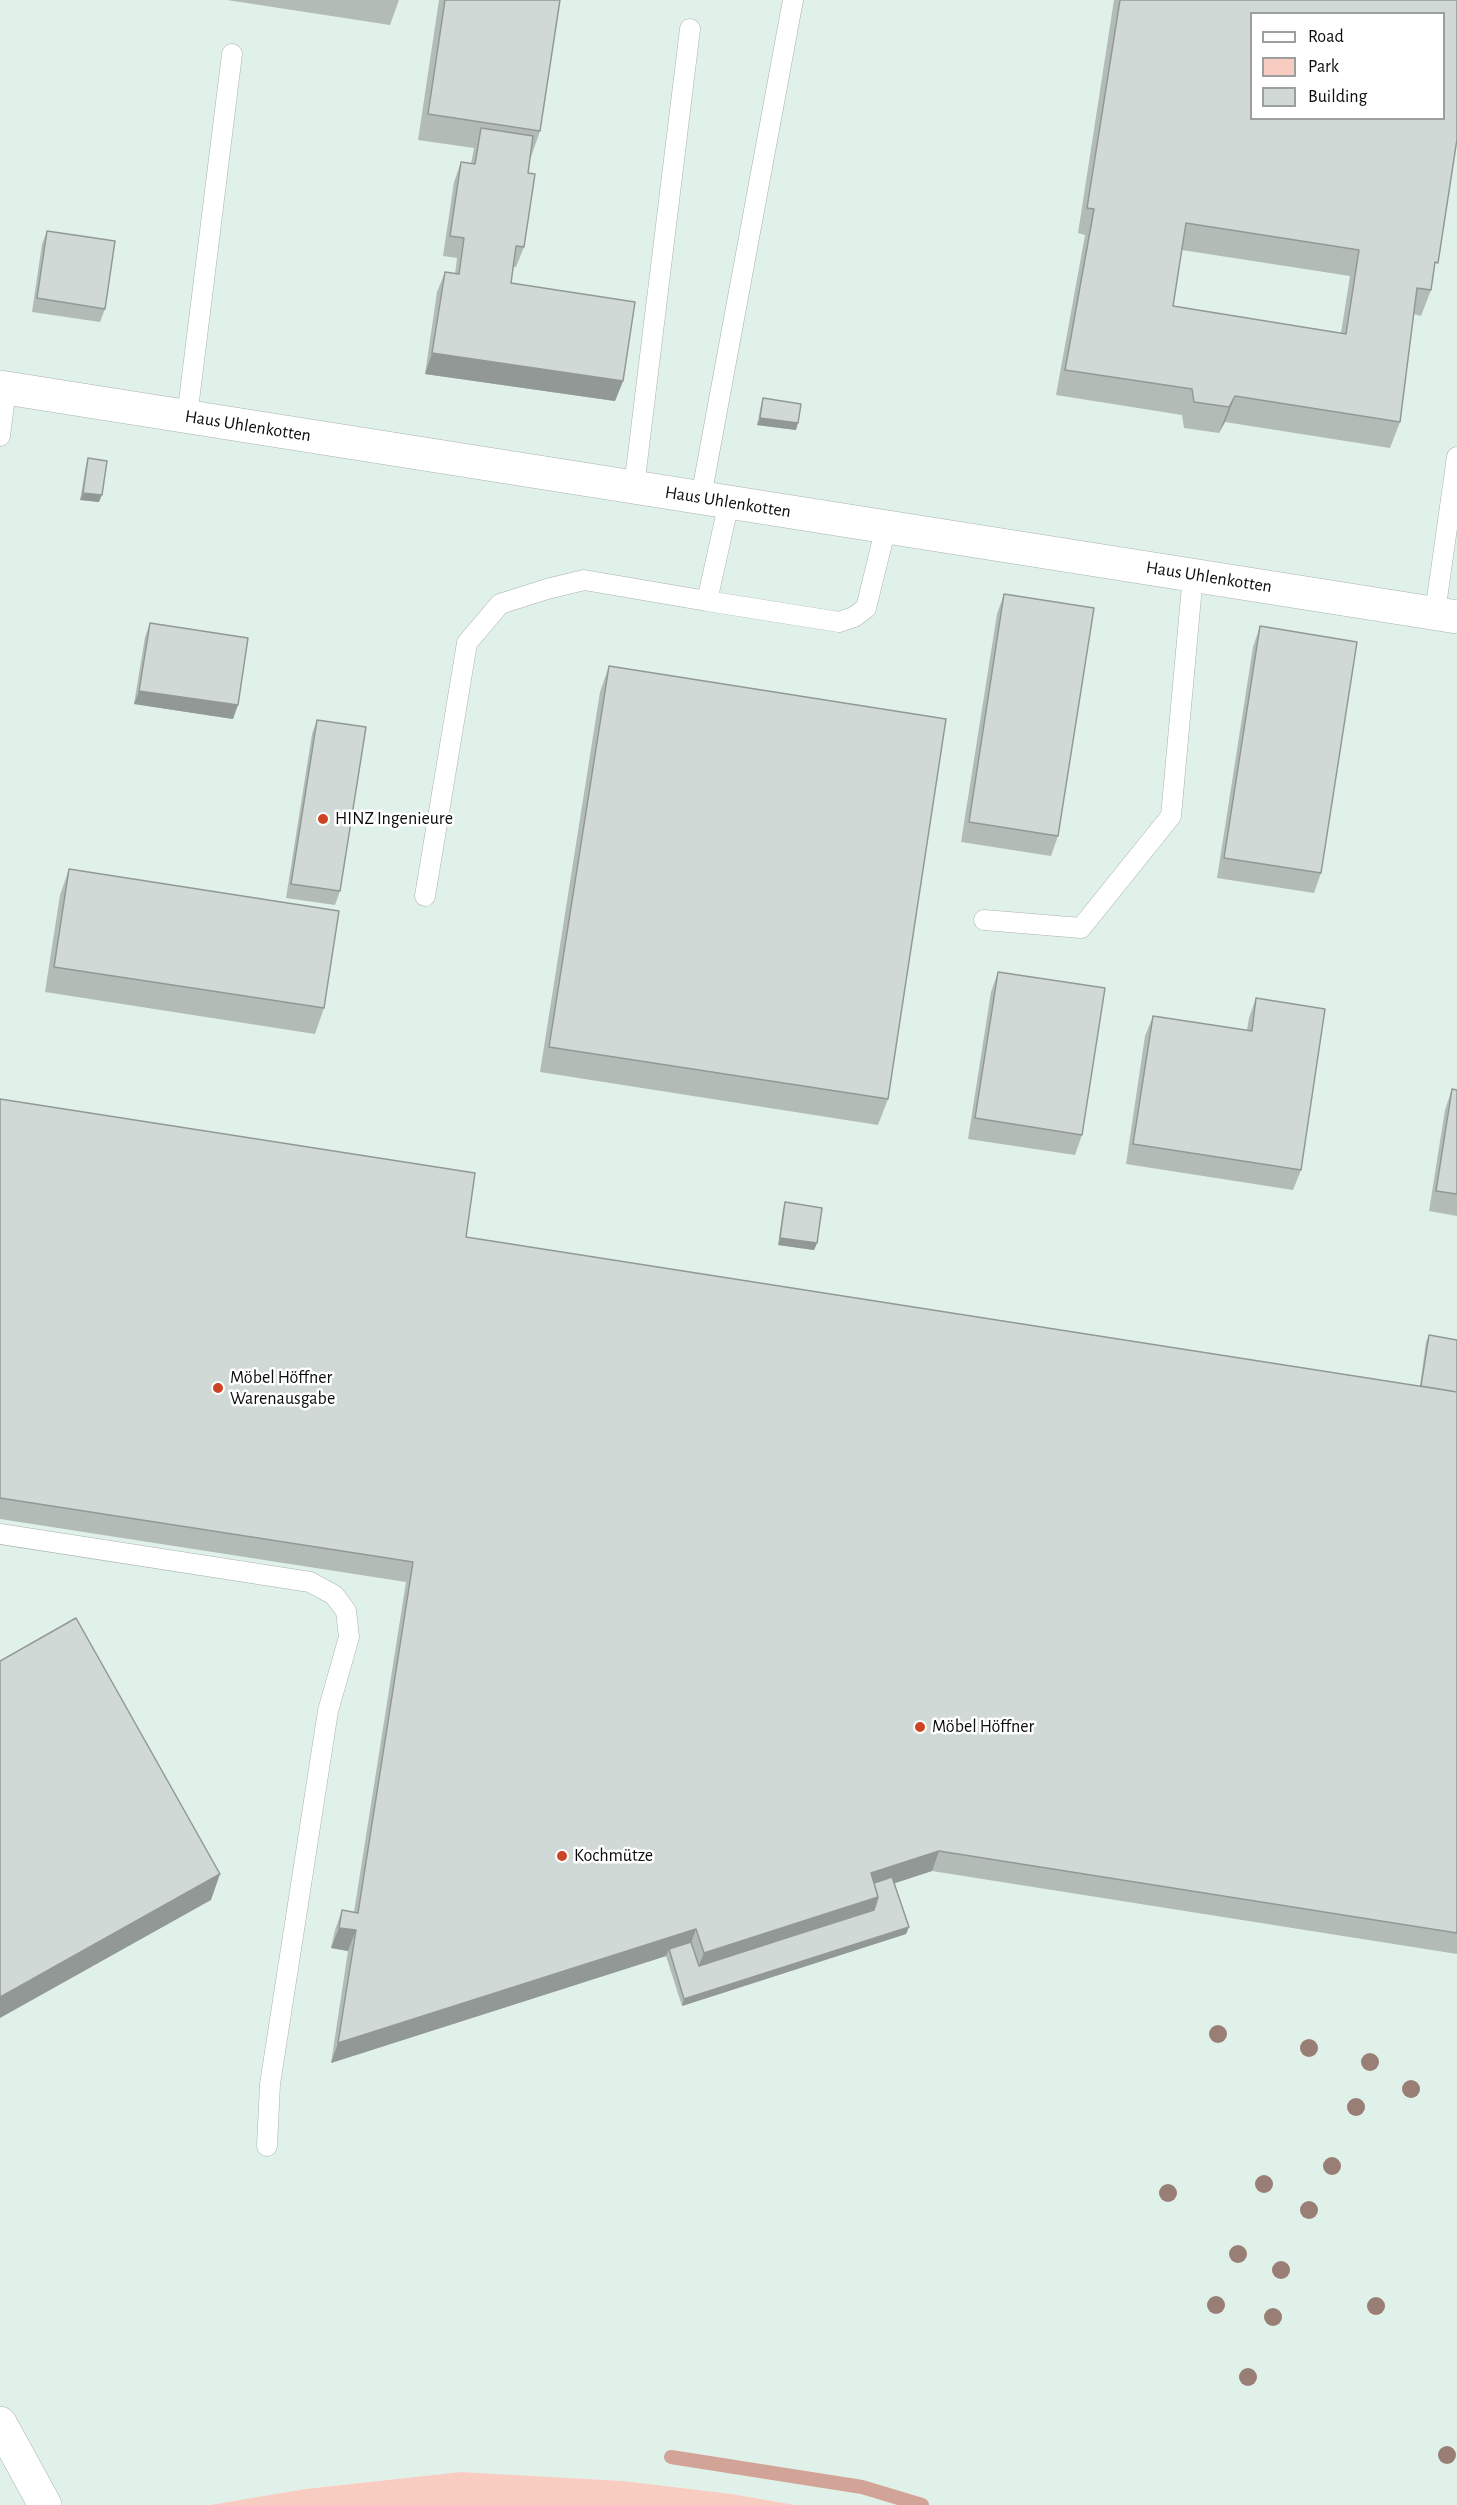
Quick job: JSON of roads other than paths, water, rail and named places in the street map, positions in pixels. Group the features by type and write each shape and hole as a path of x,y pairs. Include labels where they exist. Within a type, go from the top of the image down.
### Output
{"street":[{"name":"Haus Uhlenkotten","path":"3,387 1446,615"},
{"path":"0,2423 45,2505"}],"lane":[{"path":"707,601 715,500 794,0"},
{"path":"634,487 690,29"},
{"path":"187,417 232,54"},
{"path":"0,436 3,387"},
{"path":"1446,615 1457,457"},
{"path":"425,896 467,643 500,604 584,580 839,622 866,608 886,526"},
{"path":"984,920 1081,928 1172,816 1193,575"},
{"path":"0,1534 310,1582 334,1595 346,1611 349,1637 328,1711 270,2084 267,2146"}],"waterway":[{"path":"671,2457 862,2487 922,2505"}],"place":[{"name":"HINZ Ingenieure","path":"323,819"},
{"name":"Möbel Höffner Warenausgabe","path":"218,1388"},
{"name":"Möbel Höffner","path":"920,1727"},
{"name":"Kochmütze","path":"562,1856"}]}
